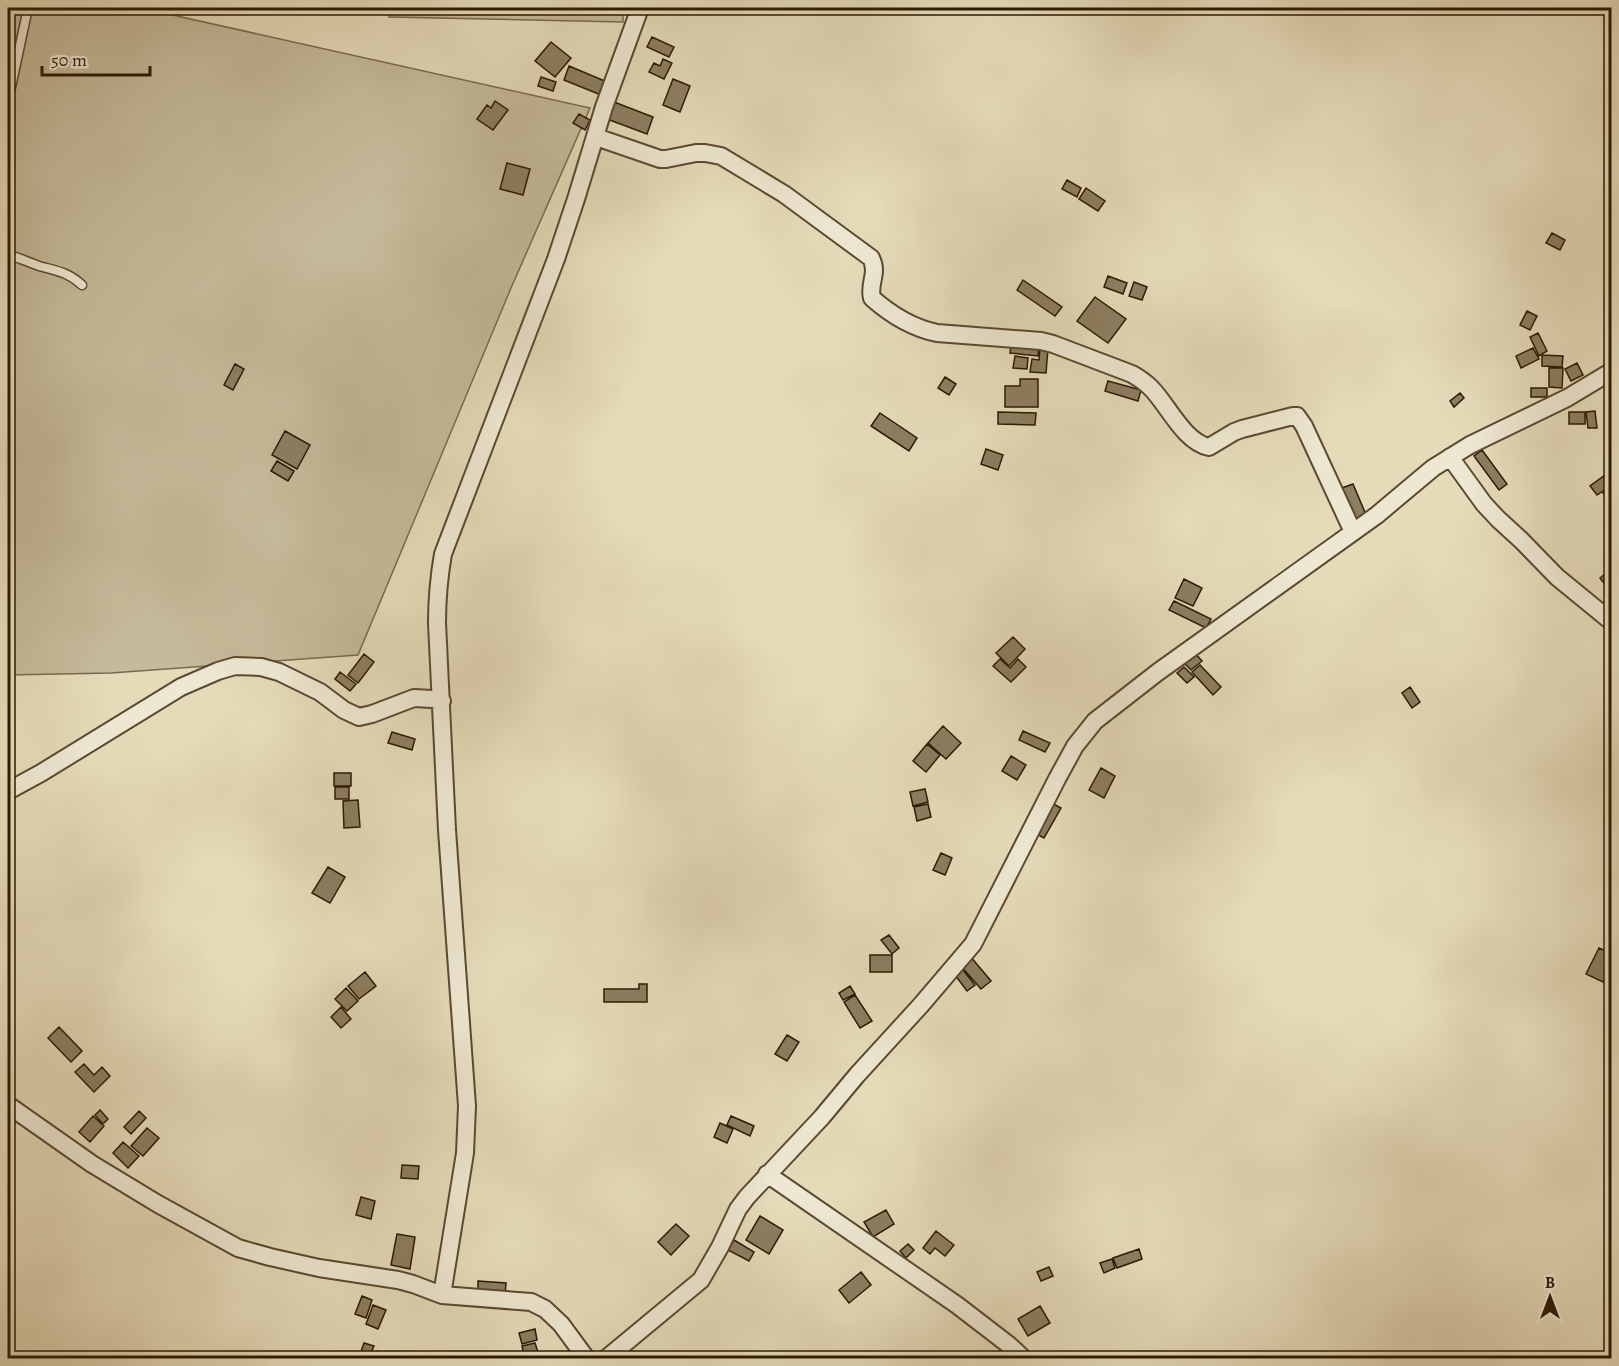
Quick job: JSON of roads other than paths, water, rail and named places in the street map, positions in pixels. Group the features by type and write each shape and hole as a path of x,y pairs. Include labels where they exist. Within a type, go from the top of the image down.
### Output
{"street":[{"path":"442,1295 465,1152 467,1106 447,830 437,590 443,554 556,259 604,107 640,8"},
{"path":"596,137 660,159 696,153 721,156 784,194 871,258 875,266 870,292 872,298 909,323 937,333 1041,341 1132,374 1151,388 1186,432 1202,446 1209,447 1242,429 1297,416 1304,426 1353,532"},
{"path":"608,1359 701,1280 725,1238 738,1209 767,1174 816,1124 973,944 1075,746 1095,721 1158,672 1377,515 1433,468 1488,436 1567,398 1611,371"},
{"path":"1450,458 1498,519 1557,577 1611,622"},
{"path":"8,791 181,687 218,670 235,666 261,667 279,672 320,692 344,710 358,717 414,698 442,701"},
{"path":"8,1106 92,1164 238,1248 319,1268 398,1280 442,1295 525,1300 538,1304 561,1324 586,1359"},
{"path":"767,1174 957,1305 1009,1345 1023,1359"}],"lane":[{"path":"8,101 28,8"},
{"path":"8,254 62,271 82,285"}]}
